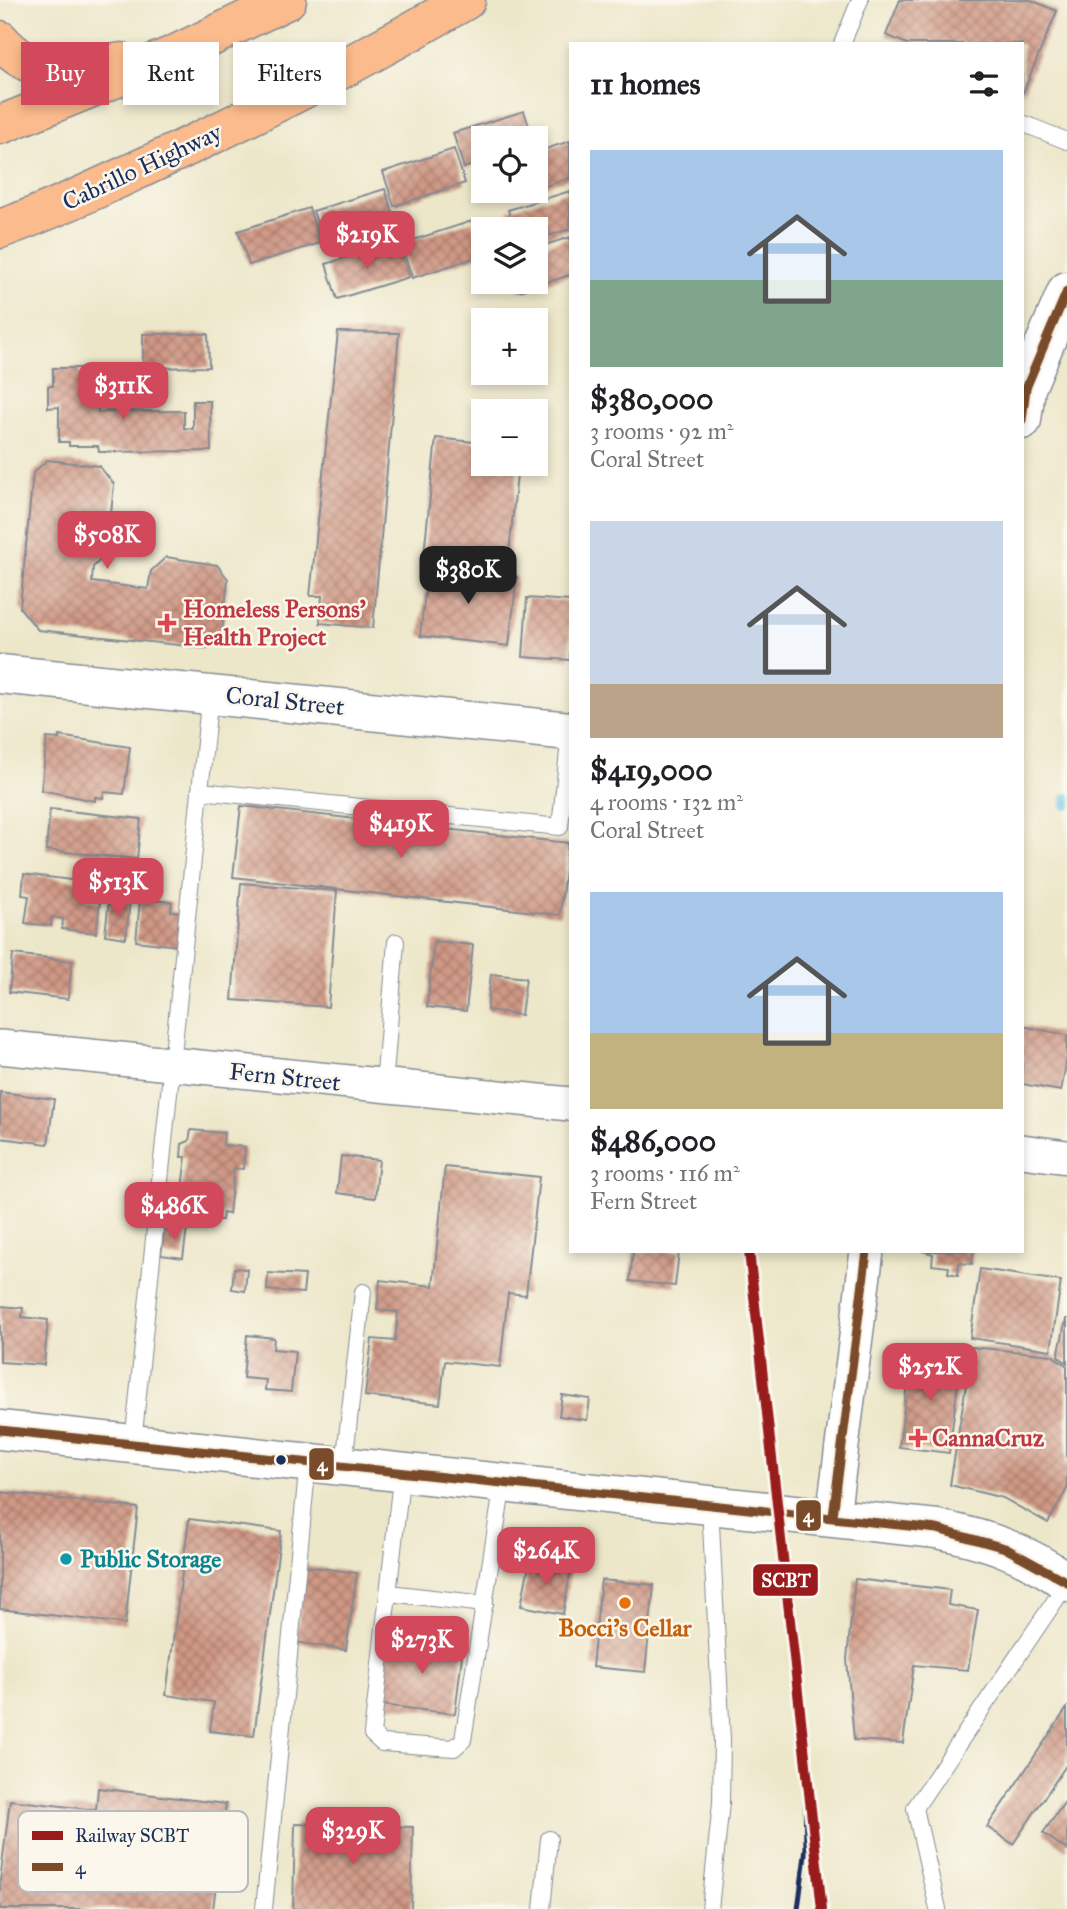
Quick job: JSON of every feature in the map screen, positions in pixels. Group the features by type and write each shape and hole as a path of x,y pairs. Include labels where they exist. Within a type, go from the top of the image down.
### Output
{"highway":[{"path":"201,42 287,0"},
{"name":"Cabrillo Highway","path":"0,229 116,180 252,115 375,52 466,0"},
{"path":"0,40 20,59 45,70 77,69 123,62"},
{"path":"0,125 123,75"}],"street":[{"path":"1024,404 1026,388 1067,291"},
{"name":"Coral Street","path":"0,674 569,732"},
{"name":"Fern Street","path":"0,1046 569,1104"},
{"path":"1024,1151 1067,1157"},
{"path":"833,1516 867,1253"},
{"path":"0,1430 937,1528 992,1540 1043,1566 1067,1583"}],"lane":[{"path":"843,42 860,0"},
{"path":"1024,124 1067,141"},
{"path":"133,1443 210,694"},
{"path":"200,791 560,827 569,742"},
{"path":"384,1086 396,942"},
{"path":"264,1909 326,1463 363,1292"},
{"path":"402,1471 372,1734 382,1743 460,1745 503,1483"},
{"path":"710,1503 722,1740 721,1803 710,1909"},
{"path":"938,1909 915,1808 1067,1583"},
{"path":"389,1593 485,1604"},
{"path":"542,1909 549,1839"}],"building":[{"path":"900,0 1031,0 1057,11 1024,90 1024,42 902,42 886,35"},
{"path":"524,111 529,126 476,126"},
{"path":"471,127 471,166 464,168 453,133"},
{"path":"569,141 569,178 548,185 548,148"},
{"path":"454,149 465,183 394,206 383,172"},
{"path":"385,189 396,223 325,246 313,211"},
{"path":"569,191 569,229 548,236 548,217 510,217 508,210 531,203 548,203 548,198"},
{"path":"309,208 320,243 249,265 238,231"},
{"path":"471,221 471,259 412,278 401,244"},
{"path":"569,237 569,275 548,282 548,244"},
{"path":"397,242 409,277 337,299 326,264"},
{"path":"338,332 399,333 373,628 320,623 322,596 310,596"},
{"path":"143,334 208,334 209,367 143,368"},
{"path":"53,368 80,368 80,386 98,385 98,412 184,411 184,428 193,429 193,401 210,401 211,451 99,452 98,446 69,446 69,442 59,442 59,407 48,408 48,386 53,386"},
{"path":"436,438 471,442 471,476 517,476 507,573 423,564"},
{"path":"47,460 99,466 114,484 107,553 93,567 92,582 148,589 151,571 166,557 217,565 228,579 222,633 206,648 38,630 20,608 33,473"},
{"path":"428,567 517,577 509,646 420,636"},
{"path":"527,598 569,601 569,660 523,657"},
{"path":"59,736 130,747 124,794 104,792 103,798 95,797 95,801 41,790 47,738 59,739"},
{"path":"241,806 568,843 560,915 233,877"},
{"path":"50,809 141,819 137,859 46,850"},
{"path":"24,874 87,882 85,900 100,902 96,933 62,929 63,919 52,917 51,926 25,923 29,896 22,895"},
{"path":"241,883 337,891 328,1007 232,1000"},
{"path":"109,898 130,900 126,938 105,935"},
{"path":"140,899 172,902 171,911 182,912 178,946 136,941"},
{"path":"434,941 473,945 466,1011 427,1007"},
{"path":"13,954 72,961 68,999 9,992"},
{"path":"491,974 526,978 521,1015 487,1010"},
{"path":"1024,1026 1067,1035 1067,1059 1061,1091 1024,1084"},
{"path":"0,1092 54,1099 48,1144 0,1138"},
{"path":"191,1130 224,1133 223,1145 245,1147 243,1169 234,1168 229,1214 223,1213 222,1220 192,1219 194,1197 181,1196 186,1157 181,1157 182,1144 189,1141"},
{"path":"341,1156 379,1160 375,1198 337,1193"},
{"path":"445,1167 539,1177 526,1295 508,1293 500,1367 445,1361 440,1404 365,1396 372,1339 395,1341 398,1312 377,1310 380,1280 433,1286"},
{"path":"165,1225 187,1228 183,1258 161,1255"},
{"path":"633,1253 679,1253 675,1286 630,1281"},
{"path":"929,1253 973,1253 972,1264 959,1263 958,1275 948,1273 949,1267 932,1265 933,1254"},
{"path":"234,1268 247,1269 245,1291 232,1289"},
{"path":"980,1269 1061,1281 1051,1350 970,1338"},
{"path":"268,1273 305,1275 303,1293 267,1290"},
{"path":"0,1306 23,1308 22,1317 48,1320 44,1365 0,1362"},
{"path":"1067,1319 1067,1363 1058,1356"},
{"path":"247,1335 274,1338 273,1349 295,1351 291,1392 265,1390 266,1380 243,1378"},
{"path":"972,1347 1052,1355 1067,1366 1067,1489 1048,1523 1003,1498 950,1485"},
{"path":"911,1353 961,1359 949,1453 899,1447"},
{"path":"562,1395 590,1399 587,1420 559,1416"},
{"name":"Public Storage","path":"0,1492 138,1508 125,1624 0,1609"},
{"path":"189,1519 281,1531 254,1736 210,1731 214,1702 166,1695"},
{"path":"530,1560 571,1568 563,1614 521,1606"},
{"path":"306,1566 357,1573 346,1650 295,1642"},
{"path":"855,1579 950,1590 948,1605 978,1610 968,1670 914,1665 903,1743 854,1740 847,1659"},
{"path":"601,1580 654,1585 645,1672 592,1667"},
{"path":"388,1638 463,1647 455,1714 381,1705"},
{"path":"1067,1708 1067,1764 1013,1844 987,1827"},
{"path":"98,1788 226,1804 225,1811 18,1811 18,1892 215,1892 213,1909 0,1909 0,1881 10,1800 96,1810"},
{"path":"1067,1799 1067,1850 1043,1833"},
{"path":"295,1824 413,1827 411,1909 293,1909"}],"waterway":[{"path":"1067,798 1067,805"}],"railway":[{"path":"798,1909 806,1847 804,1739"}],"rail line":[{"name":"SCBT","path":"749,1253 822,1909"}],"transit line":[{"name":"4","path":"1024,404 1026,388 1067,291"},
{"name":"4","path":"833,1516 867,1253"},
{"name":"4","path":"0,1430 937,1529 1005,1548 1067,1582"}],"place":[{"name":"Homeless Persons' Health Project","path":"167,623"},
{"name":"CannaCruz","path":"918,1438"},
{"name":"Public Storage","path":"66,1559"},
{"name":"Bocci's Cellar","path":"625,1603"}]}
